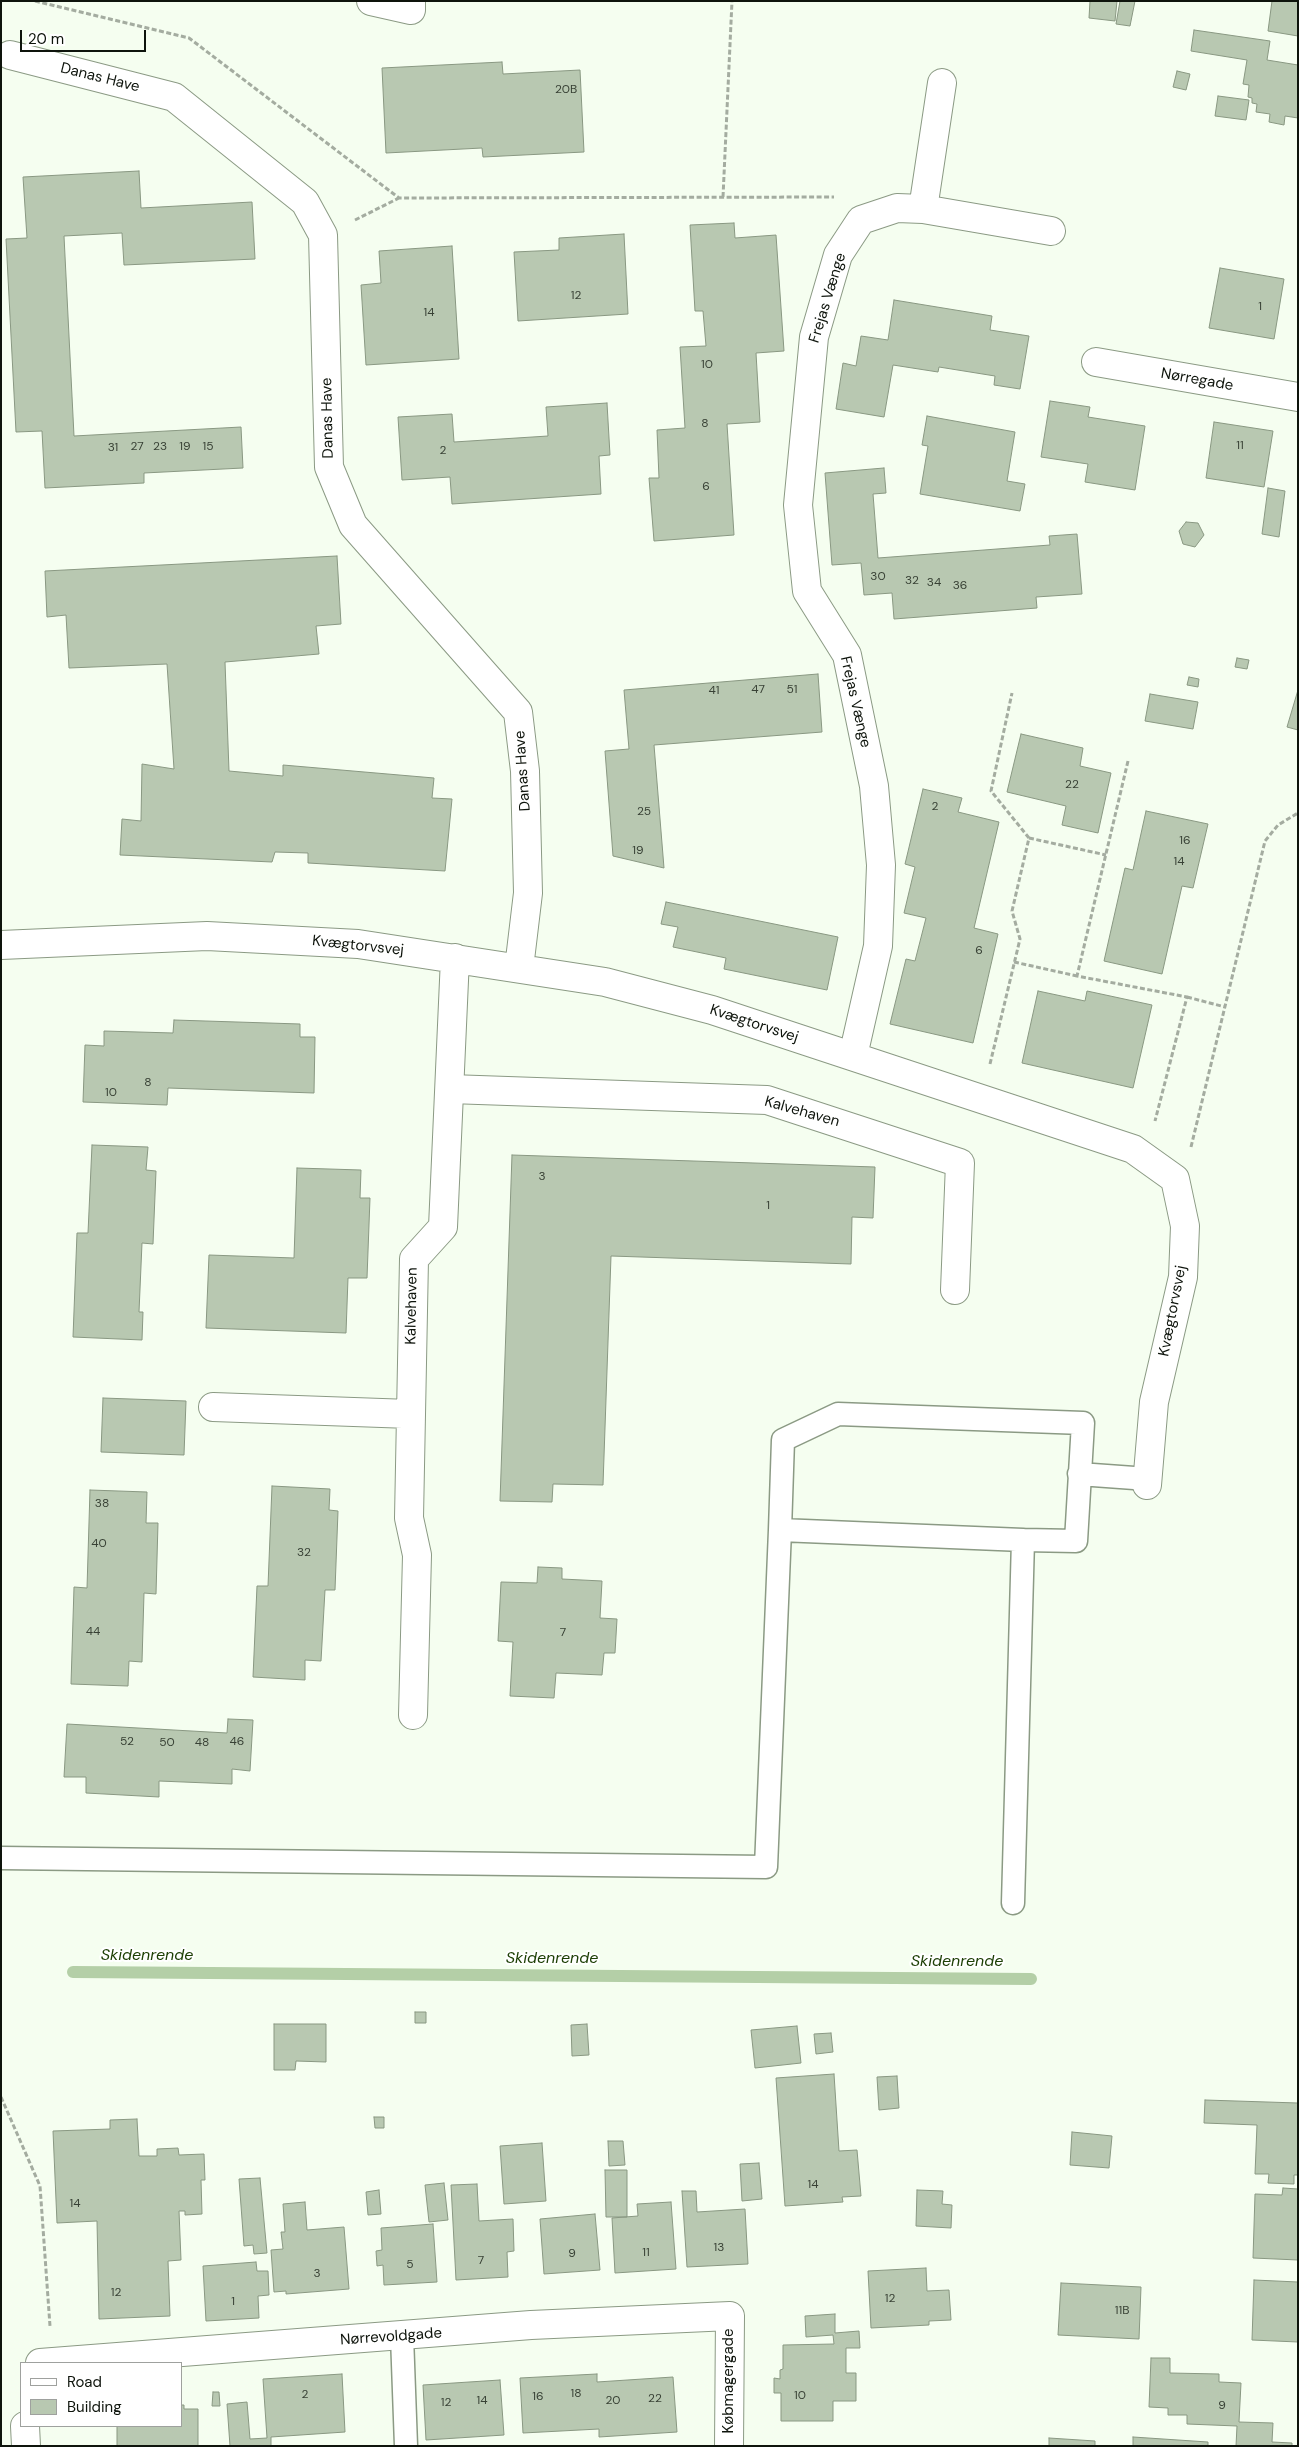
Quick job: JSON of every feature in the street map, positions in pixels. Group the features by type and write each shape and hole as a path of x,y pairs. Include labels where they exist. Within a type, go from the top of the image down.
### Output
{"street":[{"path":"371,1 411,10 411,1"},
{"name":"Danas Have","path":"10,55 174,97 305,202 323,236 329,467 332,476 353,525 518,712 525,771 528,893 519,968"},
{"path":"923,209 942,83"},
{"name":"Frejas Vænge","path":"853,1056 878,946 881,865 874,786 847,655 806,591 798,505 814,337 838,255 861,220 897,208 923,209 1051,231"},
{"name":"Nørregade","path":"1096,362 1298,397"},
{"name":"Kvægtorvsvej","path":"1,945 207,936 358,944 605,982 703,1008 1133,1149 1175,1179 1185,1226 1183,1277 1154,1402 1148,1482"},
{"name":"Kalvehaven","path":"413,1715 417,1555 408,1518 414,1259 442,1227 455,958"},
{"name":"Kalvehaven","path":"450,1089 767,1100 960,1162 955,1290"},
{"path":"213,1407 410,1414"},
{"name":"Nørrevoldgade","path":"60,2362 530,2325 730,2316"},
{"name":"Købmagergade","path":"729,2446 730,2316"},
{"path":"25,2427 26,2446"}],"lane":[{"path":"1,1858 766,1867 783,1440 838,1414 1083,1423 1076,1541 780,1530"},
{"path":"1080,1474 1148,1482"},
{"path":"1013,1903 1023,1540"},
{"path":"402,2336 406,2446"}],"path":[{"path":"35,1 189,38 399,198"},
{"path":"723,197 732,1"},
{"path":"323,236 399,198 840,197"},
{"path":"1012,693 991,791 1029,838 1106,855"},
{"path":"1077,976 1128,761"},
{"path":"1175,1179 1190,1150 1266,841 1278,825 1298,813"},
{"path":"981,1099 1020,939 1012,911 1029,838"},
{"path":"1014,962 1187,997 1225,1007"},
{"path":"1146,1158 1187,997"},
{"path":"1,2097 40,2186 47,2362"}],"building":[{"path":"1090,1 1117,1 1115,21 1089,18"},
{"path":"1120,1 1135,1 1130,26 1116,24"},
{"path":"1272,1 1298,1 1298,36 1268,31"},
{"path":"1194,30 1270,41 1267,60 1298,65 1298,118 1285,116 1284,125 1269,122 1270,114 1256,112 1257,104 1252,103 1252,98 1248,97 1249,85 1243,84 1247,60 1191,51"},
{"path":"502,62 503,74 580,70 584,152 483,157 482,148 386,153 382,68"},
{"path":"1177,71 1190,74 1186,90 1173,87"},
{"path":"1218,96 1249,100 1246,120 1215,116"},
{"path":"139,171 141,208 252,202 255,259 124,265 122,233 64,236 74,436 241,427 243,468 144,473 144,483 45,488 42,431 16,432 6,239 27,238 23,177"},
{"path":"734,223 735,238 776,235 784,351 756,353 760,422 727,424 734,535 654,541 649,478 659,478 657,430 685,428 680,347 706,346 703,311 695,311 690,225"},
{"path":"624,234 628,314 518,321 514,252 559,250 559,238"},
{"path":"452,246 459,359 366,365 361,285 381,283 379,251"},
{"path":"1220,268 1284,279 1274,339 1209,328"},
{"path":"894,300 992,316 990,330 1029,336 1020,389 994,385 995,376 939,367 938,372 893,365 884,417 836,409 843,363 856,366 861,336 888,340"},
{"path":"1050,401 1090,407 1088,417 1145,426 1135,490 1085,482 1088,464 1041,457"},
{"path":"607,403 610,455 599,456 601,494 452,504 450,477 402,480 398,417 452,414 454,442 548,436 546,407"},
{"path":"927,416 1015,432 1007,481 1025,484 1020,511 920,494 928,446 922,445"},
{"path":"1214,422 1273,431 1264,487 1206,478"},
{"path":"884,468 886,493 873,494 878,558 1050,545 1049,536 1077,534 1082,594 1036,597 1037,608 894,619 892,593 864,595 861,563 832,565 825,473"},
{"path":"1268,488 1285,491 1279,537 1262,534"},
{"path":"1186,522 1198,523 1204,535 1195,547 1183,544 1179,531"},
{"path":"337,556 341,624 316,626 319,654 225,662 229,771 283,776 283,765 434,778 432,798 452,799 445,871 308,863 308,853 275,852 272,862 120,855 122,819 141,821 142,764 174,769 167,664 69,668 66,615 47,617 45,571"},
{"path":"1237,658 1249,660 1247,669 1235,667"},
{"path":"818,674 822,732 654,745 664,868 613,856 605,751 629,749 624,690"},
{"path":"1189,677 1199,679 1198,687 1187,685"},
{"path":"1298,690 1298,730 1287,727"},
{"path":"1150,694 1198,702 1193,729 1145,721"},
{"path":"1021,734 1083,748 1080,766 1111,773 1098,833 1062,825 1066,806 1007,792"},
{"path":"923,789 962,798 958,812 999,822 974,928 998,934 973,1043 890,1024 906,959 915,961 926,918 904,913 915,867 905,864"},
{"path":"1146,811 1208,824 1193,888 1182,886 1162,974 1104,961 1125,868 1133,870"},
{"path":"666,902 838,937 827,990 724,969 726,958 673,947 678,927 661,924"},
{"path":"1038,991 1085,1001 1087,991 1152,1005 1133,1088 1022,1063"},
{"path":"174,1020 300,1024 300,1037 315,1037 314,1093 168,1088 167,1105 83,1102 85,1045 104,1046 104,1031 173,1033"},
{"path":"92,1145 148,1147 146,1170 156,1171 153,1244 142,1243 139,1312 143,1312 142,1340 73,1337 77,1233 88,1233"},
{"path":"512,1155 875,1167 873,1218 852,1217 851,1264 611,1256 603,1485 553,1484 552,1502 500,1501"},
{"path":"297,1168 361,1170 360,1198 370,1198 367,1278 348,1278 346,1333 206,1328 209,1255 294,1258"},
{"path":"103,1398 186,1401 184,1455 101,1452"},
{"path":"272,1486 330,1489 329,1510 338,1511 335,1590 325,1590 321,1661 305,1660 305,1680 253,1677 257,1586 268,1586"},
{"path":"90,1490 147,1492 146,1523 158,1523 156,1594 144,1593 142,1662 129,1661 128,1686 71,1684 74,1587 87,1588"},
{"path":"538,1567 562,1568 562,1579 602,1581 600,1618 617,1619 615,1653 604,1653 602,1675 556,1673 554,1698 510,1696 513,1642 498,1641 501,1582 537,1583"},
{"path":"228,1719 253,1720 250,1771 232,1769 232,1784 159,1781 159,1797 86,1793 86,1777 64,1777 67,1724 227,1733"},
{"path":"415,2012 426,2012 426,2023 415,2023"},
{"path":"274,2024 326,2024 326,2062 296,2061 295,2070 274,2070"},
{"path":"587,2024 589,2055 572,2056 571,2025"},
{"path":"797,2026 801,2063 755,2068 751,2030"},
{"path":"831,2033 833,2052 816,2054 814,2034"},
{"path":"834,2074 839,2151 857,2150 861,2196 842,2197 843,2202 785,2206 776,2078"},
{"path":"897,2076 899,2108 879,2110 877,2077"},
{"path":"1205,2100 1298,2103 1298,2175 1294,2175 1294,2184 1268,2183 1269,2174 1255,2174 1257,2125 1204,2123"},
{"path":"374,2117 384,2117 384,2128 375,2128"},
{"path":"137,2119 139,2156 157,2156 157,2149 178,2148 179,2155 204,2154 205,2180 201,2180 202,2214 185,2215 185,2211 179,2211 181,2260 168,2261 170,2316 99,2319 97,2221 57,2223 53,2131 110,2129 110,2120"},
{"path":"1072,2132 1112,2136 1109,2168 1070,2165"},
{"path":"608,2141 623,2141 625,2165 609,2166"},
{"path":"542,2143 546,2201 504,2204 500,2146"},
{"path":"759,2163 762,2199 742,2201 740,2164"},
{"path":"605,2170 627,2170 627,2217 606,2217"},
{"path":"260,2178 267,2253 254,2254 253,2245 244,2246 239,2179"},
{"path":"444,2183 448,2220 429,2222 425,2185"},
{"path":"477,2184 479,2221 513,2219 514,2251 507,2252 508,2277 456,2280 451,2185"},
{"path":"1283,2188 1298,2189 1298,2260 1253,2258 1255,2194 1282,2195"},
{"path":"379,2190 381,2214 368,2215 366,2192"},
{"path":"917,2190 943,2191 942,2204 952,2205 951,2228 916,2226"},
{"path":"682,2191 696,2191 697,2212 745,2209 748,2264 687,2267"},
{"path":"305,2202 307,2230 344,2227 349,2289 286,2294 286,2291 274,2292 271,2250 283,2249 281,2232 285,2232 283,2204"},
{"path":"671,2202 676,2269 615,2273 612,2218 638,2216 637,2204"},
{"path":"595,2214 600,2270 544,2274 540,2219"},
{"path":"433,2224 437,2282 384,2285 383,2265 377,2266 376,2251 382,2250 381,2228"},
{"path":"256,2262 257,2271 268,2271 269,2295 258,2296 259,2318 206,2321 203,2266"},
{"path":"926,2268 927,2291 949,2290 951,2320 929,2321 929,2325 871,2328 868,2271"},
{"path":"1254,2280 1298,2282 1298,2342 1252,2340"},
{"path":"1061,2283 1141,2287 1139,2339 1058,2335"},
{"path":"835,2314 835,2333 859,2331 860,2348 846,2348 846,2373 856,2373 856,2401 833,2401 833,2421 781,2421 781,2393 774,2393 774,2378 780,2379 780,2370 783,2369 783,2345 834,2344 833,2335 806,2337 805,2316"},
{"path":"1151,2358 1170,2358 1170,2373 1219,2374 1219,2382 1241,2383 1239,2422 1273,2423 1272,2442 1292,2443 1292,2446 1236,2446 1237,2426 1187,2424 1187,2415 1168,2415 1168,2408 1149,2407"},
{"path":"342,2374 345,2432 271,2437 271,2446 230,2446 227,2404 247,2402 250,2439 267,2438 263,2379"},
{"path":"597,2374 597,2382 673,2377 677,2432 599,2437 599,2429 523,2433 520,2378"},
{"path":"500,2380 504,2435 426,2440 423,2385"},
{"path":"213,2392 219,2392 220,2406 212,2406"},
{"path":"182,2405 184,2405 184,2409 198,2409 198,2446 117,2446 117,2427 182,2427"},
{"path":"1133,2437 1208,2442 1208,2446 1133,2446"},
{"path":"1049,2438 1095,2441 1095,2446 1049,2446"}],"waterway":[{"name":"Skidenrende","path":"73,1972 1031,1979"}]}
